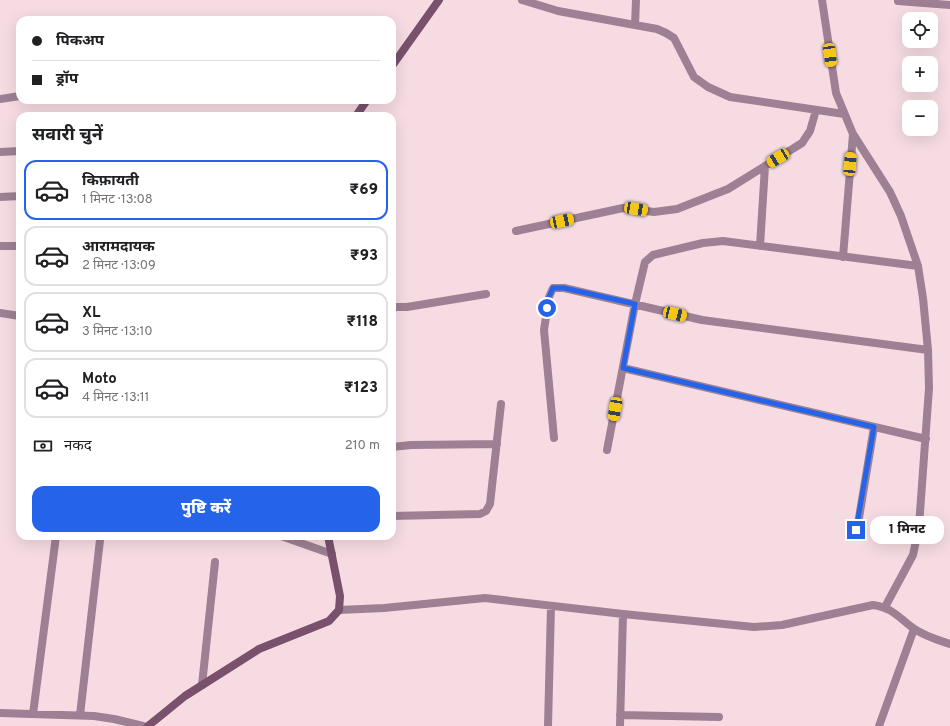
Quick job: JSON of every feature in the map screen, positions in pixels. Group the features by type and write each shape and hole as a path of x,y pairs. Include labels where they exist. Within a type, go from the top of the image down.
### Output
{"street":[{"path":"396,59 439,0"},
{"path":"522,0 558,11 657,29 666,33 674,38 694,77 708,87 730,97 844,114"},
{"path":"635,25 636,0"},
{"path":"822,0 836,93 852,134 893,198 901,216 918,266 923,298 928,350 929,388 919,526 913,555 885,607"},
{"path":"898,1 950,5"},
{"path":"0,99 16,97"},
{"path":"516,231 623,208 654,212 677,209 728,189 802,143 810,132 816,110"},
{"path":"843,257 852,134"},
{"path":"0,152 16,151"},
{"path":"760,246 765,166"},
{"path":"0,197 16,196"},
{"path":"607,450 635,304 645,262 653,255 703,243 723,241 918,266"},
{"path":"0,246 16,246"},
{"path":"554,438 544,330 549,297 553,288 564,288 702,320 928,350"},
{"path":"396,307 407,307 486,294"},
{"path":"0,313 16,315"},
{"path":"623,368 926,439"},
{"path":"396,516 480,514 486,511 490,504 501,404"},
{"path":"856,530 874,427"},
{"path":"396,447 497,444"},
{"path":"33,714 55,540"},
{"path":"80,715 100,540"},
{"path":"292,540 332,554"},
{"path":"148,726 184,696 259,648 329,621 339,610 340,596 329,540"},
{"path":"202,685 216,562"},
{"path":"339,610 384,608 485,598 754,627 782,625 873,605 885,607 899,616 914,629 950,644"},
{"path":"548,726 551,606"},
{"path":"620,726 623,614"},
{"path":"879,726 914,629"},
{"path":"0,713 80,715 114,719 143,726"},
{"path":"620,715 719,717"}],"route":[{"path":"547,308 549,297 553,288 564,288 635,304 623,368 874,427 856,530"}]}
